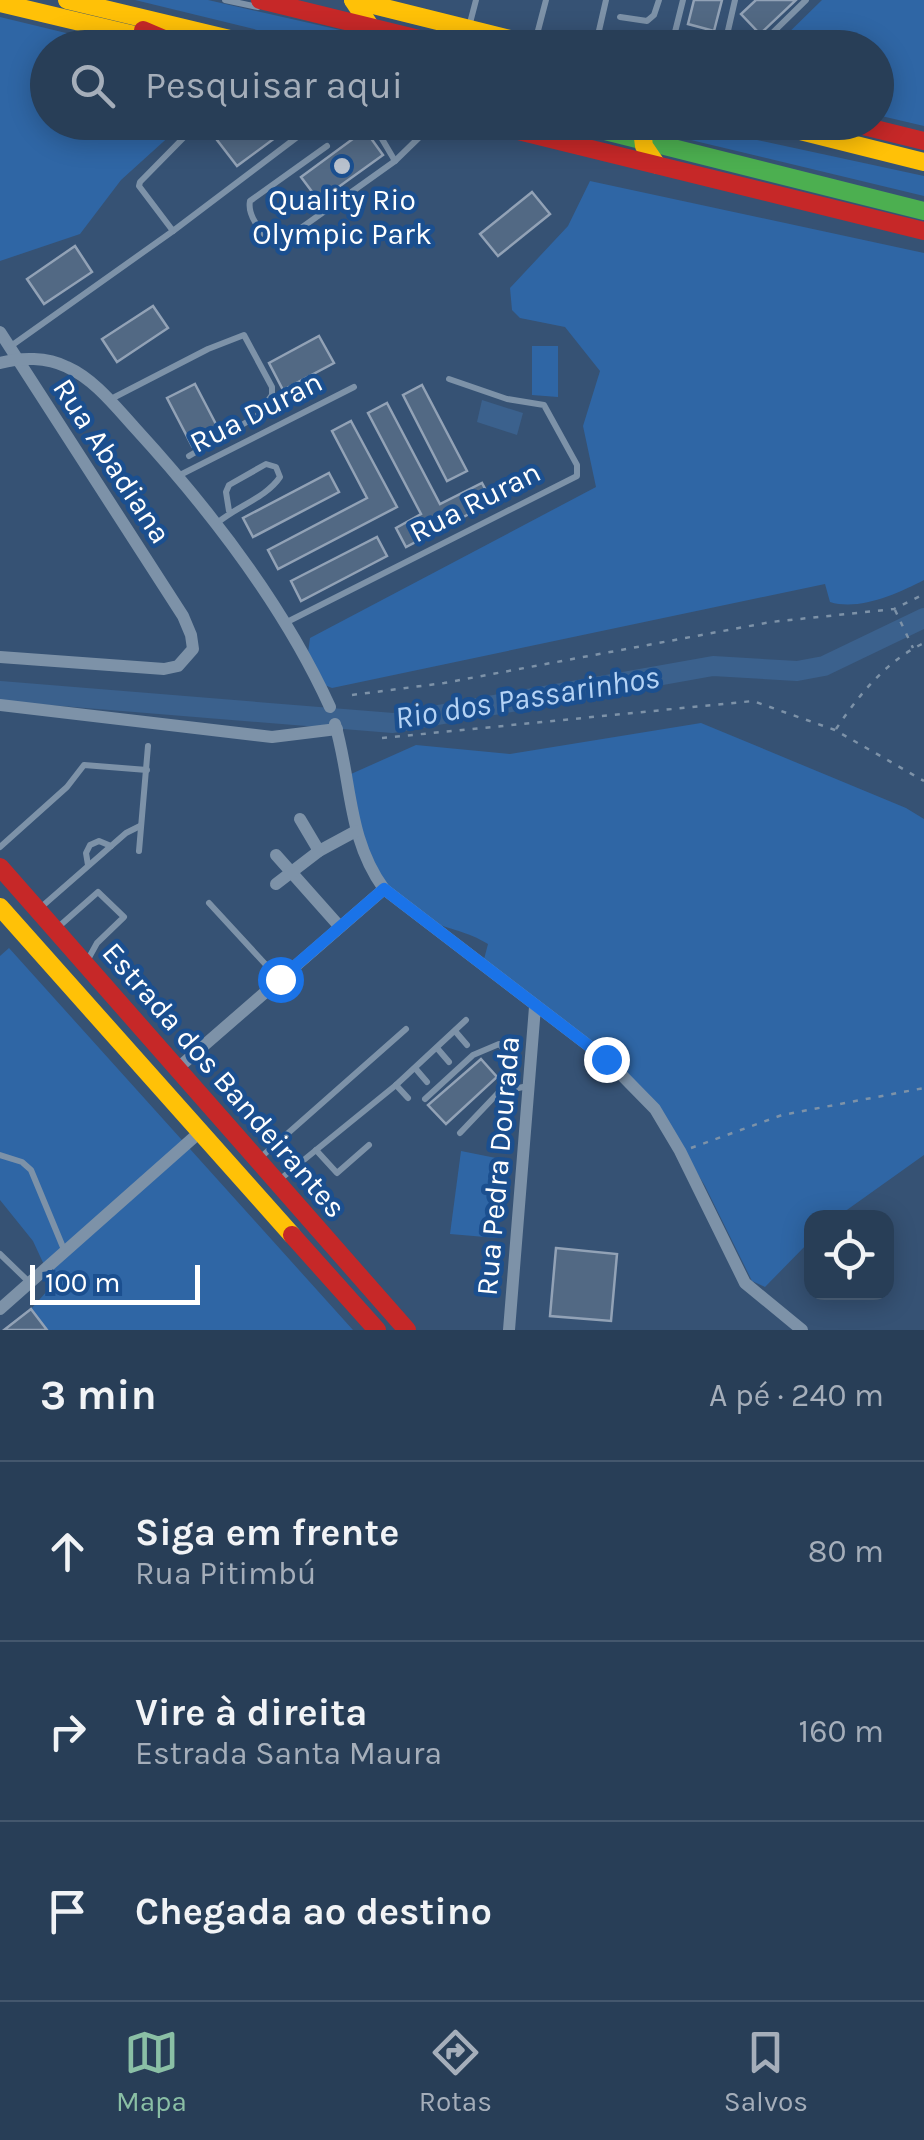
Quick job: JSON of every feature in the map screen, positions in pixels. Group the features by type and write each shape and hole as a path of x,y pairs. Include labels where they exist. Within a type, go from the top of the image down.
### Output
{"main road":[{"path":"69,0 144,30"},
{"path":"69,0 193,30"},
{"path":"260,0 352,30"},
{"path":"353,0 368,30"},
{"path":"353,0 473,30"},
{"path":"0,3 113,30"},
{"path":"894,134 924,142"},
{"path":"555,140 924,231"},
{"path":"645,140 657,165"},
{"path":"673,140 924,211"},
{"path":"836,140 924,162"},
{"name":"Estrada dos Bandeirantes","path":"0,867 407,1330"},
{"name":"Estrada dos Bandeirantes","path":"0,907 377,1330"},
{"path":"66,981 82,984 88,980 86,964"}],"street":[{"name":"Rua Abadiana","path":"0,332 183,616 193,649 178,666 164,670 0,657"},
{"path":"0,363 13,352 66,366 110,400 178,476 287,622 330,708"},
{"path":"0,705 272,737 336,726 356,832 367,865 384,889 606,1059 635,1086 680,1151 746,1283 802,1330"},
{"path":"300,819 320,851"},
{"path":"276,884 320,851 356,832"},
{"path":"276,855 340,927"},
{"path":"178,1068 384,889"},
{"name":"Rua Pedra Dourada","path":"509,1330 536,1007"},
{"path":"0,1309 201,1130"}],"lane":[{"path":"105,0 228,30"},
{"path":"225,0 347,30"},
{"path":"469,29 476,0"},
{"path":"542,30 546,0"},
{"path":"599,30 606,0"},
{"path":"620,18 647,21 654,15 658,0"},
{"path":"676,30 683,0"},
{"path":"728,30 736,0"},
{"path":"775,30 806,0"},
{"path":"173,231 139,186 181,140"},
{"path":"13,352 293,140"},
{"path":"383,140 395,160"},
{"path":"327,146 250,201 248,209 253,219 271,242 280,243 395,160 416,140"},
{"path":"678,140 886,191"},
{"path":"799,140 924,171"},
{"path":"110,400 244,335 272,387 272,395 256,416 189,456"},
{"name":"Rua Ruran","path":"287,622 576,476 577,465 544,406 508,399 449,379"},
{"name":"Rua Duran","path":"178,476 354,388"},
{"path":"215,524 229,511 272,488 280,478 276,467 266,464 230,486 226,492 229,511"},
{"path":"139,851 148,746"},
{"path":"0,846 67,787 84,765 147,770"},
{"path":"38,910 140,826"},
{"path":"88,866 86,853 90,845 99,842 111,846"},
{"path":"55,930 98,892 124,918 97,943 86,964"},
{"path":"208,903 280,979"},
{"path":"277,1182 396,1085 466,1020"},
{"path":"258,1160 406,1029"},
{"path":"454,1030 467,1045"},
{"path":"425,1099 474,1055 500,1044 508,1053 506,1088"},
{"path":"437,1048 449,1062"},
{"path":"414,1068 426,1082"},
{"path":"396,1085 408,1098"},
{"path":"460,1133 506,1088 530,1086"},
{"path":"258,1126 320,1194"},
{"path":"316,1150 337,1173 369,1145"},
{"path":"0,1155 22,1162 30,1170 65,1253"},
{"path":"0,1254 30,1282"}],"path":[{"path":"352,695 444,684 772,622 894,609 924,594"},
{"path":"894,609 913,648"},
{"path":"835,730 860,695 913,648 924,643"},
{"path":"382,738 754,702 835,730 924,781"},
{"path":"680,1151 782,1116 924,1088"}],"shaded area":[{"path":"135,0 208,0 340,30 258,30"},
{"path":"822,0 924,0 924,126 894,119 894,30 791,30"},
{"path":"0,17 54,30 30,30 30,140 165,140 121,180 80,234 0,261"},
{"path":"691,140 757,140 924,176 924,196"},
{"path":"590,181 924,253 924,580 890,595 853,604 830,602 825,584 332,688 322,684 308,653 310,638 596,487 583,426 600,371 565,327 520,318 512,310 510,288 568,226"},
{"path":"532,346 558,346 558,397 532,395"},
{"path":"482,400 523,413 517,435 477,422"},
{"path":"701,723 924,819 924,1155 847,1210 804,1210 804,1247 765,1287 752,1281 705,1186 652,1098 483,963 488,944 409,910 381,879 364,838 351,774 416,745 510,754"},
{"path":"9,948 353,1330 47,1330 31,1309 56,1281 33,1241 0,1200 0,956"},
{"path":"461,1151 506,1160 497,1238 450,1234"}],"building":[{"path":"694,0 722,0 714,30 688,24"},
{"path":"756,0 796,0 764,30 756,30 741,14"},
{"path":"217,140 272,140 237,166"},
{"name":"Quality Rio Olympic Park","path":"351,140 372,140 383,155 319,201 301,177"},
{"path":"532,192 550,214 498,256 480,234"},
{"path":"75,246 92,272 44,304 27,279"},
{"path":"153,306 168,328 117,362 102,339"},
{"path":"319,336 334,363 283,390 269,363"},
{"path":"195,384 219,430 192,446 167,398"},
{"path":"422,385 467,471 447,481 403,395"},
{"path":"387,403 440,504 482,483 492,502 406,547 396,528 421,514 368,413"},
{"path":"351,421 397,507 278,569 268,550 367,498 332,431"},
{"path":"329,473 339,492 253,537 243,518"},
{"path":"377,537 387,556 301,601 291,581"},
{"path":"481,1059 497,1077 446,1124 428,1105"},
{"path":"556,1248 617,1254 611,1321 550,1316"},
{"path":"31,1309 47,1330 4,1330"}],"waterway":[{"name":"Rio dos Passarinhos","path":"0,691 393,723 713,666 797,671 824,666 924,618"}],"traffic: fast":[{"path":"641,140 924,211"}],"traffic: slow":[{"path":"67,0 192,30"},
{"path":"353,0 474,30"},
{"path":"353,0 370,30"},
{"path":"0,3 114,30"},
{"path":"643,140 657,165"},
{"path":"836,140 924,162"},
{"path":"0,907 292,1235"}],"traffic: jam":[{"path":"260,0 382,30"},
{"path":"894,134 924,141"},
{"path":"555,140 924,231"},
{"path":"0,867 407,1330"},
{"path":"292,1235 377,1330"}],"place":[{"name":"Quality Rio Olympic Park","path":"342,166"}],"route":[{"path":"280,979 384,889 606,1059"}]}
